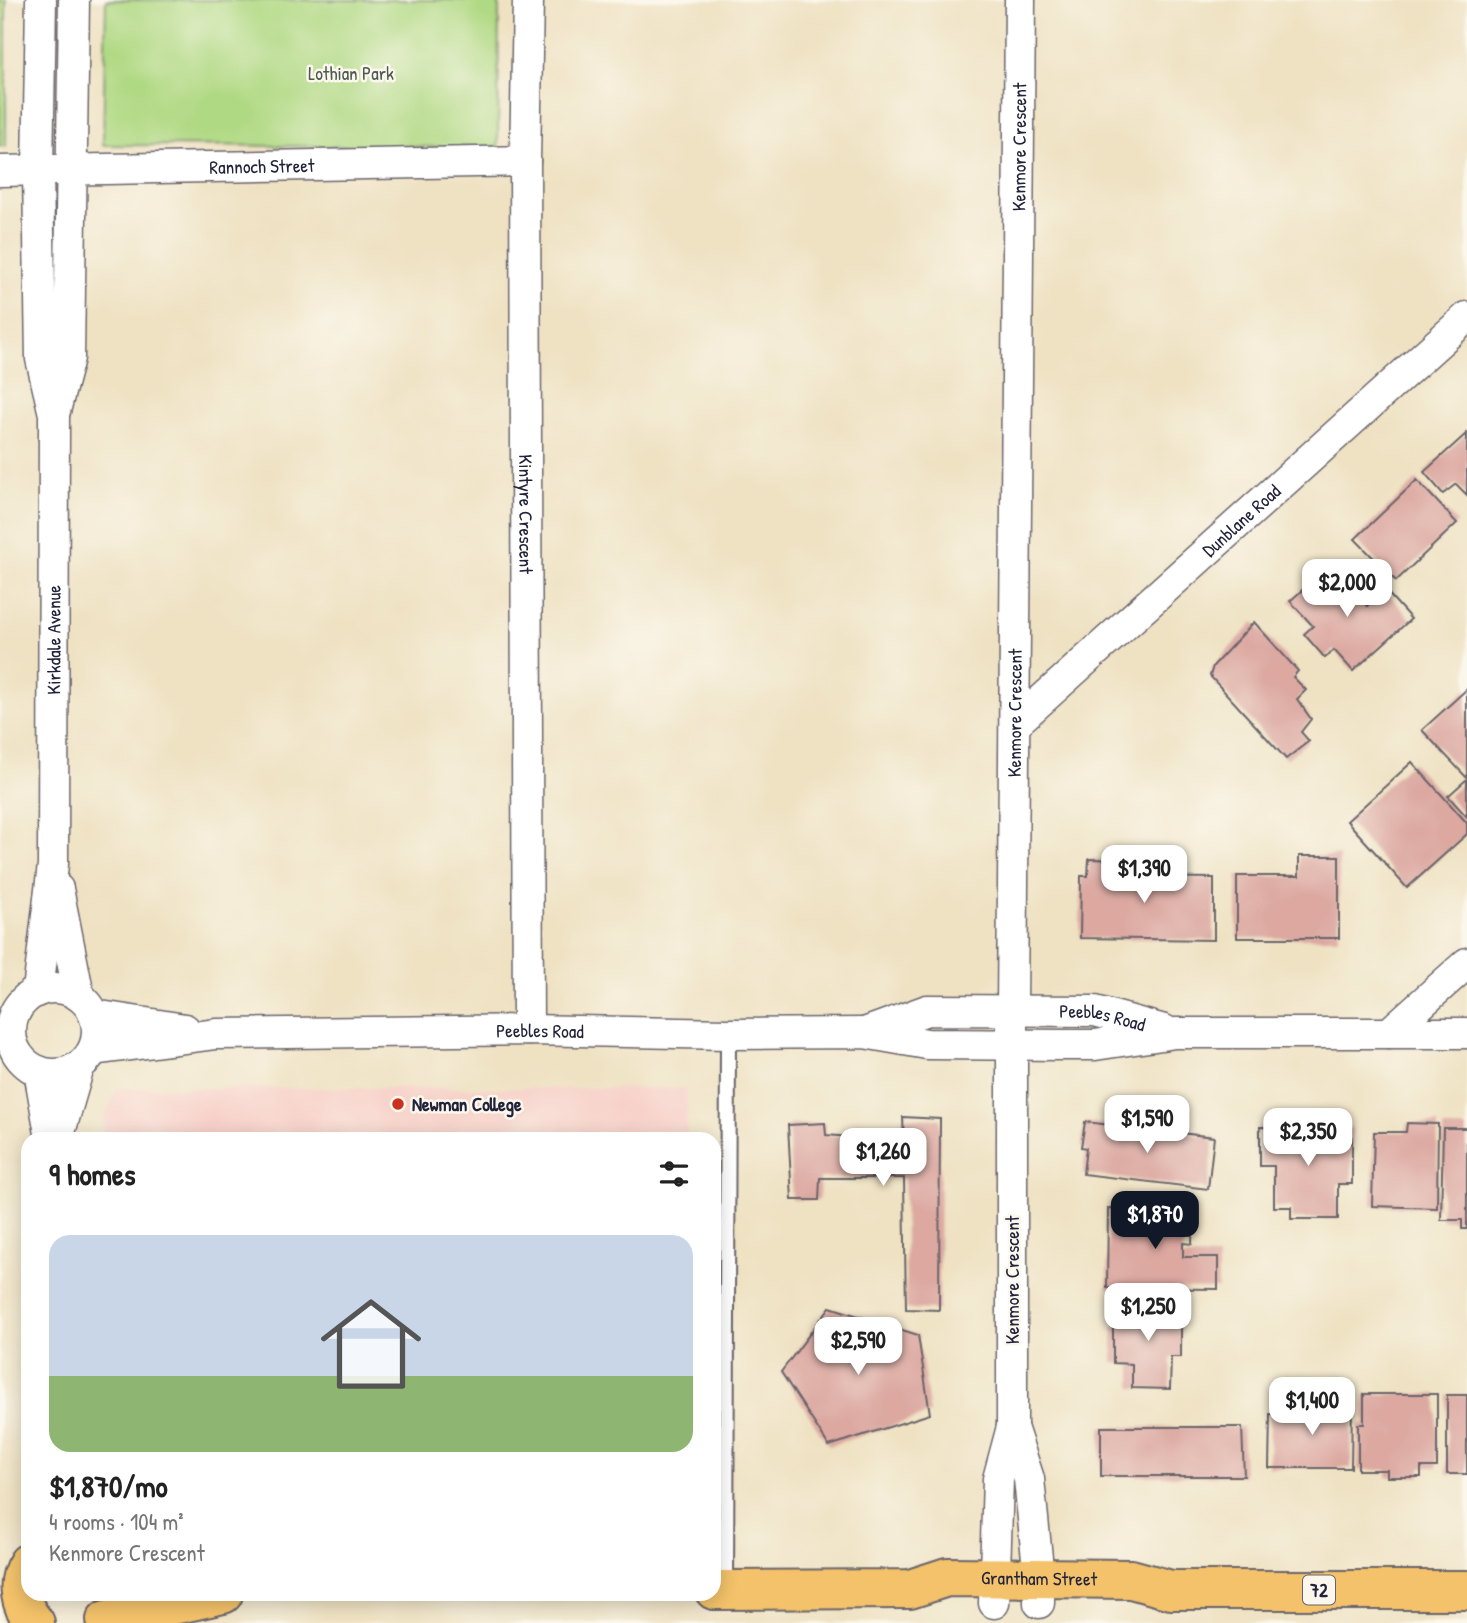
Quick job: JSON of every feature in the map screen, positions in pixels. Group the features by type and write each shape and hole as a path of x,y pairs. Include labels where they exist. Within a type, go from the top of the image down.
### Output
{"main road":[{"path":"0,1563 21,1558"},
{"name":"Grantham Street","path":"721,1590 910,1589 947,1577 994,1590 1039,1590 1131,1579 1171,1590 1467,1590"},
{"path":"108,1612 178,1601"}],"street":[{"name":"Kirkdale Avenue","path":"38,991 53,865 54,414 41,359 38,170 41,0"},
{"name":"Kirkdale Avenue","path":"54,414 69,358 74,0"},
{"name":"Kintyre Crescent","path":"528,0 525,161 528,1030"},
{"name":"Kenmore Crescent","path":"994,1590 998,1479 1012,1427 1012,1010 1020,0"},
{"name":"Rannoch Street","path":"0,171 525,161"},
{"name":"Dunblane Road","path":"1016,723 1467,317"},
{"name":"Kirkdale Avenue","path":"53,865 87,1005"},
{"path":"1389,1033 1467,963"},
{"path":"60,1132 86,1058 97,1026 87,1005 66,989 38,991 7,1016 12,1039 8,1049 39,1071 53,1074 66,1072 86,1058"},
{"name":"Peebles Road","path":"87,1005 216,1034"},
{"name":"Peebles Road","path":"864,1033 927,1010 1096,1010 1175,1033"},
{"name":"Peebles Road","path":"86,1058 216,1034 528,1030 728,1034 864,1033 927,1044 1096,1045 1175,1033 1467,1033"},
{"path":"39,1071 50,1132"},
{"name":"Kenmore Crescent","path":"1012,1427 1029,1479 1039,1590"}],"lane":[{"path":"721,1520 728,1034"}],"shaded area":[{"name":"Newman College","path":"117,1088 687,1088 687,1132 103,1132 103,1119"}],"green space":[{"path":"0,0 6,0 6,146 0,146"},
{"name":"Lothian Park","path":"106,0 499,0 498,147 103,145"}],"building":[{"path":"1467,433 1467,495 1456,484 1443,494 1424,472"},
{"path":"1417,480 1457,523 1396,581 1355,539"},
{"path":"1330,565 1367,606 1385,590 1411,619 1353,671 1334,650 1325,658 1304,634 1313,626 1290,601"},
{"path":"1254,622 1298,671 1293,677 1306,690 1297,699 1311,719 1301,732 1309,741 1286,759 1210,676 1213,666"},
{"path":"1467,689 1467,778 1422,730"},
{"path":"1412,762 1467,823 1467,834 1407,888 1347,821"},
{"path":"1467,779 1467,817 1448,796"},
{"path":"1299,856 1339,856 1339,938 1237,938 1237,876 1299,876"},
{"path":"1089,859 1127,860 1127,877 1214,878 1214,940 1080,938 1081,876 1088,876"},
{"path":"903,1117 940,1119 939,1310 906,1309 904,1178 820,1178 819,1200 792,1200 788,1125 825,1123 826,1135 904,1141"},
{"path":"1085,1122 1214,1137 1208,1189 1083,1174 1086,1148 1081,1147"},
{"path":"1407,1123 1438,1124 1437,1208 1372,1206 1374,1132 1406,1132"},
{"path":"1260,1127 1352,1128 1352,1184 1338,1184 1338,1219 1291,1219 1291,1207 1274,1207 1274,1166 1260,1166"},
{"path":"1443,1128 1467,1128 1467,1229 1462,1229 1462,1220 1441,1220"},
{"path":"1108,1208 1193,1210 1192,1244 1183,1243 1183,1257 1218,1257 1218,1289 1107,1288"},
{"path":"1117,1306 1181,1306 1181,1357 1171,1357 1170,1389 1132,1388 1132,1364 1113,1363 1113,1326 1117,1326"},
{"path":"830,1307 918,1335 930,1414 829,1446 781,1372"},
{"path":"1364,1394 1437,1394 1437,1467 1421,1467 1421,1477 1387,1477 1387,1470 1358,1470 1358,1424 1364,1424"},
{"path":"1447,1395 1467,1395 1467,1474 1447,1474"},
{"path":"1301,1402 1352,1402 1351,1468 1269,1468 1270,1414 1301,1414"},
{"path":"1101,1427 1242,1427 1244,1476 1101,1476"}],"place":[{"name":"Newman College","path":"398,1104"}]}
